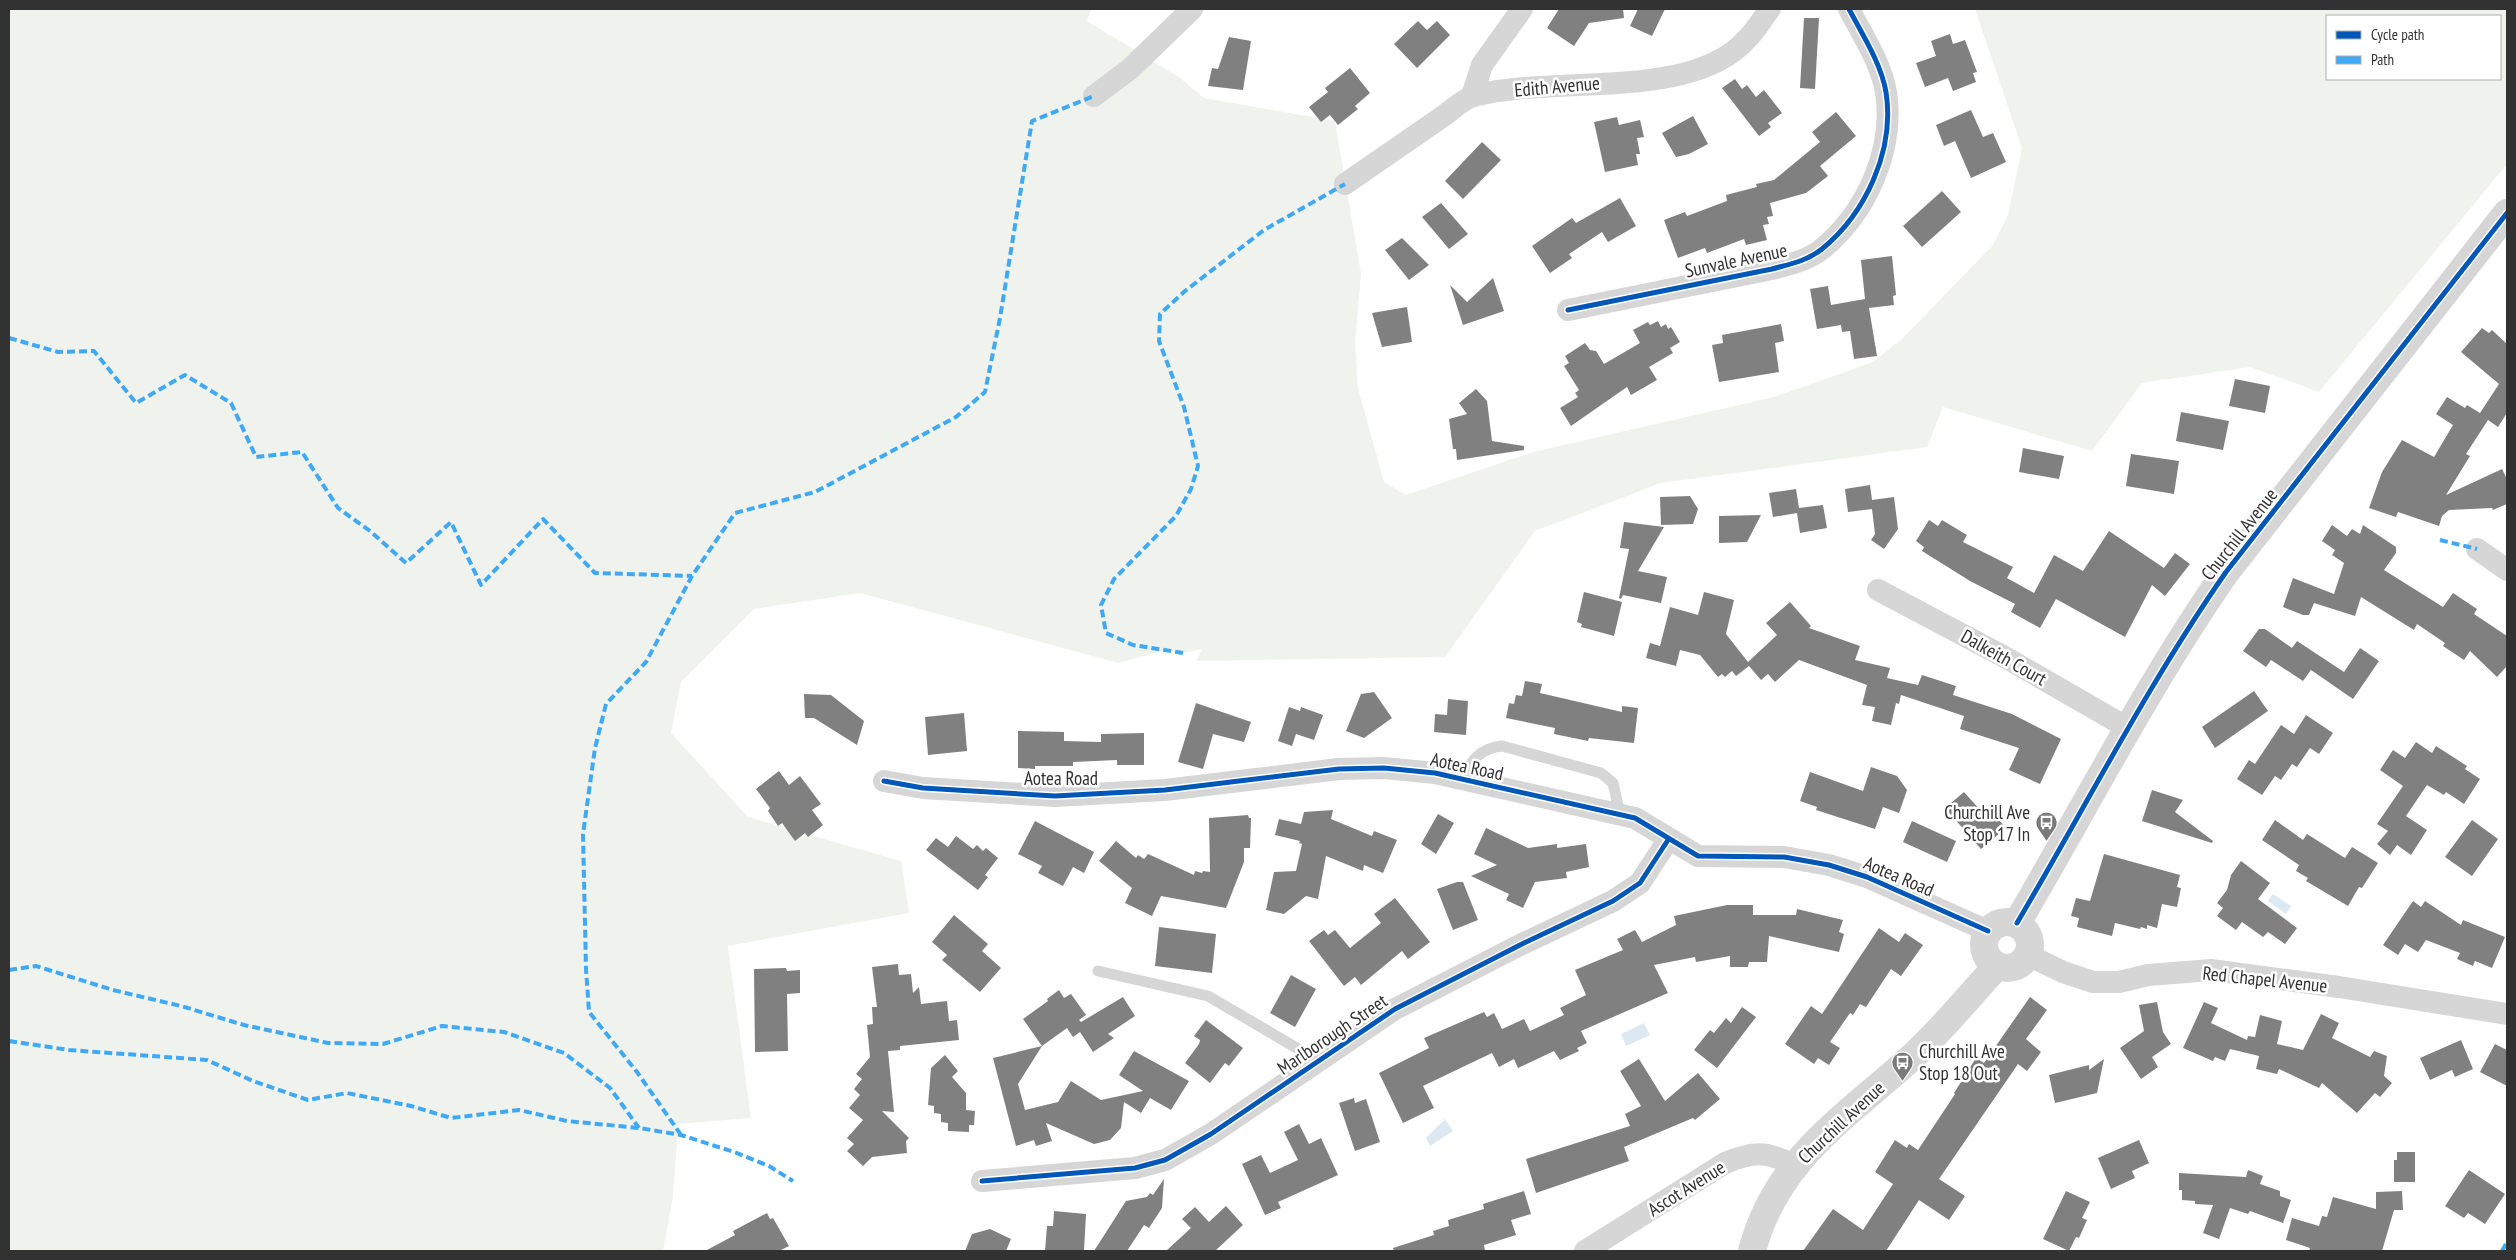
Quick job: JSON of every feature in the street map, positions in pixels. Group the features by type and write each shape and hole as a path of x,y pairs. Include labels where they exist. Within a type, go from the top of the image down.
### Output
{"street":[{"path":"1094,96 1130,69 1192,9"},
{"path":"1472,96 1482,65 1522,9"},
{"name":"Edith Avenue","path":"1345,184 1472,96 1539,85 1660,79 1684,75 1708,66 1728,55 1747,40 1770,9"},
{"name":"Sunvale Avenue","path":"1568,310 1772,269 1803,261 1822,249 1843,227 1863,201 1880,164 1887,128 1886,92 1872,53 1849,9"},
{"name":"Churchill Avenue","path":"2017,923 2128,728 2189,626 2226,572 2507,213"},
{"path":"2477,550 2507,570"},
{"name":"Dalkeith Court","path":"1878,590 2003,656 2128,728"},
{"name":"Aotea Road","path":"884,781 923,788 1055,796 1165,790 1339,768 1384,768 1435,772 1635,818 1668,840 1698,856 1784,857 1829,865 1867,877 1988,932"},
{"name":"Marlborough Street","path":"982,1181 1134,1168 1165,1160 1211,1134 1396,1009 1522,944 1613,902 1640,883 1668,840"},
{"path":"2001,922 2017,923 2028,934 2030,941 2028,955 2024,961 2011,968 1997,966 1986,955 1984,947 1988,932 2001,922"},
{"name":"Red Chapel Avenue","path":"2028,955 2063,972 2092,982 2120,982 2148,975 2211,970 2339,986 2507,1014"},
{"name":"Churchill Avenue","path":"1752,1251 1758,1228 1772,1197 1794,1165 1815,1142 1913,1056 1997,966"},
{"name":"Ascot Avenue","path":"1585,1251 1726,1163 1744,1155 1761,1153 1777,1157 1794,1165"}],"lane":[{"path":"1462,779 1469,764 1478,754 1489,747 1502,746 1601,773 1613,784 1620,815"},
{"path":"1098,971 1208,996 1319,1061"}],"shaded area":[{"path":"9,9 1091,9 1087,21 1179,77 1204,98 1335,121 1361,273 1355,342 1358,388 1384,482 1406,495 1533,452 1774,397 1873,362 1903,338 1993,245 2008,215 2022,148 1975,9 2507,9 2507,164 2319,392 2250,367 2142,383 2092,451 1943,407 1927,447 1661,483 1535,531 1445,657 1196,661 1202,649 1183,653 1167,650 1118,663 860,593 754,609 681,682 671,733 748,817 901,861 909,913 728,946 751,1118 678,1124 673,1196 663,1251 9,1251"},
{"path":"2273,894 2291,906 2286,914 2268,901"},
{"path":"1644,1023 1650,1035 1626,1046 1621,1034"},
{"path":"1445,1119 1453,1131 1430,1146 1426,1138"}],"building":[{"path":"1559,9 1623,9 1624,18 1589,23 1574,46 1547,28"},
{"path":"1638,9 1665,9 1652,36 1630,26"},
{"path":"1804,18 1819,18 1815,89 1800,88"},
{"path":"1418,21 1427,30 1437,21 1450,35 1417,68 1394,44"},
{"path":"1950,34 1953,44 1965,40 1977,72 1973,73 1976,82 1953,91 1948,78 1925,87 1916,63 1936,56 1931,41"},
{"path":"1229,37 1251,41 1243,90 1208,86 1212,68 1218,69"},
{"path":"1350,68 1370,93 1355,106 1358,109 1338,125 1330,115 1321,122 1309,107 1328,92 1325,88"},
{"path":"1735,79 1742,89 1747,85 1756,97 1764,90 1782,113 1768,123 1771,127 1759,136 1722,88"},
{"path":"1971,110 1983,137 1993,133 2006,162 1971,178 1955,141 1944,146 1936,125"},
{"path":"1836,112 1856,136 1820,166 1828,176 1806,193 1770,203 1773,216 1767,217 1769,224 1763,225 1767,240 1746,245 1744,239 1707,253 1705,248 1678,258 1664,220 1685,212 1687,216 1727,201 1726,195 1757,187 1756,184 1774,180 1820,142 1812,132"},
{"path":"1693,116 1708,144 1689,154 1676,157 1662,133"},
{"path":"1617,117 1619,125 1640,120 1644,137 1637,138 1640,154 1636,154 1638,165 1605,172 1594,122"},
{"path":"1482,142 1501,160 1463,199 1445,181"},
{"path":"1942,191 1961,212 1922,247 1903,226"},
{"path":"1620,198 1636,226 1608,242 1602,232 1569,254 1572,258 1550,273 1532,246 1572,218 1576,223"},
{"path":"1441,203 1468,234 1449,249 1422,217"},
{"path":"1402,238 1429,265 1409,280 1385,250"},
{"path":"1892,256 1896,295 1893,296 1894,305 1869,308 1877,356 1854,359 1850,331 1842,332 1841,325 1817,329 1810,289 1828,286 1831,305 1865,299 1861,260"},
{"path":"1493,278 1504,311 1463,325 1450,285 1467,302"},
{"path":"1407,307 1412,342 1382,347 1372,313"},
{"path":"1658,321 1661,327 1666,324 1668,329 1671,327 1680,342 1670,348 1673,353 1649,367 1657,380 1631,395 1627,387 1571,426 1560,408 1578,397 1575,393 1579,390 1564,366 1569,363 1565,356 1585,343 1590,350 1596,351 1604,364 1640,343 1633,330 1648,322 1650,325"},
{"path":"1781,324 1784,341 1775,343 1779,372 1719,382 1712,345 1723,343 1722,335"},
{"path":"2482,328 2489,333 2492,330 2507,344 2507,413 2498,427 2488,420 2466,454 2470,456 2446,495 2502,469 2507,479 2507,504 2493,510 2492,508 2449,510 2442,516 2439,526 2398,512 2396,517 2369,508 2382,472 2402,440 2434,457 2453,425 2436,414 2447,397 2465,408 2467,405 2480,413 2499,384 2461,352"},
{"path":"2235,379 2270,386 2265,413 2229,406"},
{"path":"1476,389 1487,401 1492,441 1524,446 1524,450 1457,460 1456,449 1453,449 1449,419 1467,414 1459,403"},
{"path":"2181,412 2229,421 2223,450 2176,441"},
{"path":"2023,448 2064,456 2059,479 2019,472"},
{"path":"2131,454 2179,461 2174,494 2126,486"},
{"path":"1870,485 1872,500 1894,497 1898,529 1884,549 1871,540 1875,534 1872,509 1848,512 1845,489"},
{"path":"1796,489 1799,508 1823,505 1827,528 1800,533 1797,513 1773,517 1769,493"},
{"path":"1690,496 1698,509 1693,524 1661,525 1660,497"},
{"path":"1761,515 1747,542 1719,543 1719,516"},
{"path":"1929,520 1938,526 1942,520 1967,535 1963,542 2013,567 2007,578 2034,593 2054,555 2083,571 2109,531 2164,568 2175,553 2190,564 2165,596 2152,585 2125,637 2056,599 2040,628 2011,612 2015,604 1970,581 1922,551 1924,547 1916,541"},
{"path":"1624,522 1664,527 1638,571 1667,577 1661,603 1623,595 1621,599 1619,598 1629,549 1620,548"},
{"path":"2332,525 2347,536 2352,529 2360,534 2363,525 2396,547 2396,553 2384,570 2443,607 2453,593 2477,609 2474,614 2507,636 2507,666 2497,677 2470,651 2464,660 2443,646 2445,643 2417,624 2414,630 2361,597 2355,616 2314,603 2309,615 2303,615 2283,607 2293,578 2334,594 2344,563 2332,555 2335,550 2322,541"},
{"path":"1584,592 1622,602 1614,636 1581,627 1582,624 1577,622"},
{"path":"1704,592 1734,600 1726,634 1748,662 1777,635 1766,623 1790,602 1811,626 1809,628 1860,646 1855,660 1890,668 1887,678 1918,685 1922,675 1956,686 1953,695 2012,714 2061,739 2040,784 2009,770 2019,748 1960,729 1964,716 1901,695 1899,704 1896,703 1891,725 1872,721 1875,707 1862,705 1867,685 1799,660 1775,682 1768,674 1761,680 1749,666 1736,676 1732,671 1725,677 1722,674 1718,677 1700,655 1680,650 1676,666 1646,658 1650,643 1660,646 1670,607 1698,615"},
{"path":"2259,629 2265,629 2292,648 2297,641 2344,672 2360,648 2379,661 2353,699 2311,670 2303,681 2271,660 2266,667 2243,651"},
{"path":"1525,681 1542,684 1540,693 1622,712 1622,706 1638,708 1634,743 1589,738 1588,741 1554,734 1555,728 1506,718 1509,703 1514,704 1516,695 1522,696"},
{"path":"2254,691 2268,711 2215,748 2202,727"},
{"path":"1374,692 1392,718 1364,738 1346,731 1361,694"},
{"path":"804,694 831,695 864,721 857,745 814,718 805,718"},
{"path":"1448,699 1468,701 1466,735 1434,732 1435,714 1447,715"},
{"path":"1196,703 1251,722 1244,742 1213,734 1203,769 1178,762"},
{"path":"1289,707 1300,711 1301,707 1323,715 1314,740 1296,734 1292,746 1278,741"},
{"path":"964,713 967,751 928,755 925,717"},
{"path":"2306,715 2333,733 2319,754 2310,748 2297,767 2292,764 2281,780 2275,776 2262,795 2237,779 2249,760 2255,764 2281,725 2294,734"},
{"path":"1018,731 1064,732 1064,741 1101,742 1101,734 1144,733 1144,765 1117,765 1117,760 1073,762 1073,766 1035,766 1035,769 1018,768"},
{"path":"2416,742 2432,753 2436,746 2467,766 2465,769 2480,779 2464,804 2446,792 2444,795 2427,785 2406,816 2427,830 2411,855 2397,845 2390,855 2377,844 2388,831 2377,824 2403,786 2380,770 2393,750 2405,758"},
{"path":"1871,767 1897,776 1907,790 1899,813 1883,807 1875,829 1816,810 1817,807 1800,801 1810,772 1863,791"},
{"path":"779,771 789,785 800,776 821,804 812,810 823,825 808,837 805,833 795,841 782,823 778,826 768,811 770,808 756,789"},
{"path":"2152,790 2183,800 2175,812 2213,841 2212,843 2142,821"},
{"path":"1964,792 1982,812 1988,807 2006,828 1981,849 1945,808"},
{"path":"1333,810 1331,819 1372,836 1374,831 1397,840 1383,873 1364,865 1363,871 1326,856 1318,899 1306,896 1284,914 1266,910 1274,872 1296,871 1302,844 1299,843 1300,841 1275,835 1279,819 1301,824 1304,812"},
{"path":"1438,814 1454,823 1436,854 1421,844"},
{"path":"1248,815 1251,818 1250,848 1244,848 1244,862 1226,908 1161,896 1152,916 1125,903 1132,888 1099,861 1116,841 1136,858 1138,855 1144,859 1148,854 1194,875 1195,871 1202,873 1203,871 1210,872 1209,818"},
{"path":"2275,820 2303,840 2307,834 2345,858 2352,847 2378,863 2362,888 2359,887 2348,906 2306,881 2308,878 2296,871 2299,865 2262,840"},
{"path":"2472,820 2498,839 2472,876 2445,857"},
{"path":"1035,821 1094,852 1084,873 1073,867 1063,886 1038,873 1042,866 1018,854"},
{"path":"1912,821 1956,841 1947,862 1903,842"},
{"path":"1486,828 1528,848 1557,844 1557,848 1586,844 1589,867 1566,872 1567,878 1535,882 1523,908 1506,900 1509,894 1471,876 1497,865 1474,854"},
{"path":"956,836 973,849 977,845 983,851 986,848 998,858 985,875 988,877 978,890 926,850 936,838 948,847"},
{"path":"2104,854 2180,875 2177,887 2181,888 2177,907 2162,904 2157,928 2147,925 2147,929 2141,927 2140,929 2115,923 2112,936 2077,927 2079,918 2071,916 2076,898 2090,901"},
{"path":"2241,861 2270,883 2258,899 2297,928 2285,944 2268,932 2263,937 2242,922 2236,930 2217,916 2223,908 2217,903 2227,890 2231,875"},
{"path":"1457,882 1463,882 1478,920 1453,930 1437,889"},
{"path":"1395,898 1430,942 1408,959 1402,951 1361,985 1355,977 1344,986 1309,941 1324,930 1328,935 1335,930 1350,948 1381,923 1374,914"},
{"path":"2413,901 2421,907 2425,901 2461,925 2463,920 2505,937 2492,968 2475,961 2473,966 2457,959 2460,953 2426,940 2418,952 2405,944 2398,955 2383,945"},
{"path":"1727,905 1753,905 1753,915 1796,915 1797,909 1843,920 1839,932 1844,934 1839,952 1769,936 1767,962 1749,962 1748,967 1730,967 1730,956 1696,962 1695,957 1654,965 1668,993 1581,1031 1587,1043 1577,1048 1579,1051 1560,1060 1554,1051 1518,1068 1514,1059 1499,1067 1492,1053 1423,1086 1434,1108 1403,1123 1379,1073 1429,1048 1424,1038 1484,1012 1487,1017 1494,1013 1502,1029 1524,1019 1530,1031 1564,1015 1560,1008 1586,995 1575,970 1623,950 1617,939 1635,930 1642,942 1676,925 1674,916"},
{"path":"954,915 988,944 982,951 1001,968 980,992 942,960 947,955 932,942"},
{"path":"1159,927 1216,934 1212,973 1155,966"},
{"path":"1879,928 1899,942 1905,933 1923,945 1901,976 1891,969 1866,1007 1860,1004 1853,1015 1850,1013 1830,1042 1840,1048 1829,1065 1818,1058 1814,1064 1785,1044 1811,1006 1822,1014"},
{"path":"898,964 899,975 911,974 913,993 919,987 921,1004 947,1001 949,1021 957,1020 959,1040 900,1046 900,1050 888,1051 894,1112 882,1111 909,1138 906,1141 907,1153 872,1157 863,1166 847,1151 854,1144 847,1138 863,1120 849,1108 860,1095 854,1089 862,1079 856,1074 870,1057 867,1025 873,1024 872,1007 877,1007 872,967"},
{"path":"786,968 787,971 800,970 800,993 787,994 788,1051 755,1052 754,969"},
{"path":"1291,975 1316,989 1295,1027 1270,1013"},
{"path":"1059,990 1064,998 1071,994 1086,1015 1079,1020 1081,1022 1123,997 1135,1016 1108,1034 1114,1038 1093,1052 1080,1032 1073,1037 1067,1028 1042,1046 1023,1019 1048,1001 1047,999"},
{"path":"2030,997 2047,1010 2026,1039 2041,1052 2027,1071 2018,1064 1939,1179 1965,1196 1949,1220 1919,1200 1886,1251 1803,1251 1833,1209 1863,1230 1893,1184 1875,1172 1895,1140 1907,1148 1909,1144 1918,1150 1976,1058 1984,1063"},
{"path":"2157,1002 2163,1032 2171,1044 2152,1057 2158,1067 2141,1079 2120,1048 2144,1031 2139,1005"},
{"path":"2204,1002 2218,1008 2211,1023 2247,1040 2248,1036 2255,1037 2260,1015 2282,1021 2277,1044 2303,1050 2321,1014 2339,1023 2332,1038 2370,1057 2374,1051 2387,1056 2384,1076 2392,1083 2380,1097 2375,1093 2357,1113 2322,1083 2319,1088 2279,1069 2277,1074 2256,1069 2259,1056 2230,1049 2225,1061 2215,1057 2213,1061 2183,1048"},
{"path":"1742,1007 1756,1017 1717,1068 1694,1050 1710,1030 1714,1033 1726,1018 1731,1023"},
{"path":"1206,1020 1243,1048 1229,1066 1225,1063 1210,1083 1185,1063 1199,1044 1200,1040 1194,1036"},
{"path":"2461,1040 2473,1069 2455,1077 2452,1070 2430,1080 2420,1058"},
{"path":"2495,1044 2507,1050 2507,1086 2480,1072"},
{"path":"1042,1046 1018,1084 1025,1110 1058,1102 1071,1081 1101,1100 1143,1091 1119,1075 1134,1051 1189,1081 1171,1110 1150,1098 1141,1113 1124,1102 1121,1128 1110,1140 1094,1144 1046,1123 1052,1141 1036,1146 1034,1140 1016,1146 993,1058"},
{"path":"945,1055 958,1071 952,1077 966,1093 966,1110 975,1111 974,1125 969,1125 969,1132 948,1131 948,1123 941,1122 941,1114 934,1113 934,1106 928,1105 931,1068"},
{"path":"1639,1059 1665,1101 1698,1073 1720,1099 1695,1120 1693,1118 1624,1147 1629,1161 1536,1193 1526,1159 1630,1126 1625,1114 1641,1106 1620,1071"},
{"path":"2104,1059 2097,1093 2055,1103 2049,1075 2089,1065 2089,1070"},
{"path":"1354,1098 1355,1103 1366,1099 1380,1142 1355,1151 1339,1103"},
{"path":"1299,1124 1309,1144 1321,1138 1338,1175 1278,1202 1281,1208 1265,1215 1242,1164 1261,1155 1270,1173 1298,1160 1284,1132"},
{"path":"2139,1140 2149,1163 2132,1171 2135,1178 2111,1189 2098,1158"},
{"path":"2397,1152 2415,1152 2415,1182 2394,1182 2394,1160 2397,1160"},
{"path":"2248,1170 2263,1176 2260,1184 2280,1191 2280,1196 2291,1200 2283,1223 2250,1211 2248,1214 2230,1208 2219,1239 2203,1233 2213,1205 2195,1204 2195,1201 2182,1200 2182,1190 2179,1190 2179,1173 2246,1177"},
{"path":"2469,1170 2505,1194 2485,1224 2468,1213 2464,1218 2445,1206"},
{"path":"1164,1179 1162,1208 1149,1228 1144,1225 1127,1251 1094,1251 1126,1201 1147,1197 1150,1193 1153,1195"},
{"path":"1524,1191 1531,1214 1511,1220 1516,1235 1484,1245 1485,1251 1394,1251 1393,1248 1434,1235 1433,1231 1449,1226 1448,1220 1484,1209 1483,1204"},
{"path":"2066,1191 2090,1202 2082,1218 2087,1220 2079,1238 2076,1237 2069,1251 2043,1239"},
{"path":"2402,1191 2403,1210 2394,1210 2382,1251 2309,1251 2310,1248 2286,1240 2292,1218 2319,1226 2322,1216 2327,1217 2333,1197 2376,1209 2376,1192"},
{"path":"1226,1206 1243,1225 1215,1251 1166,1251 1191,1228 1182,1219 1195,1207 1209,1222"},
{"path":"1054,1211 1086,1214 1084,1251 1045,1251 1047,1226 1053,1226"},
{"path":"767,1213 770,1219 773,1218 789,1246 779,1251 705,1251 735,1235 733,1231"},
{"path":"990,1229 1011,1239 1006,1251 965,1251 972,1234"}],"marked path":[{"path":"681,1135 637,1072 589,1012 586,969 583,834 595,748 606,704 646,662 692,576 735,513 815,492 956,417 985,392 1000,318 1032,121 1094,96"},
{"path":"1183,653 1133,645 1106,633 1101,605 1114,579 1176,516 1191,489 1198,466 1184,407 1159,341 1160,314 1185,291 1264,230 1345,184"},
{"path":"9,338 58,352 94,351 136,403 185,375 231,403 256,457 302,452 338,508 370,531 406,563 451,522 481,585 543,519 595,573 692,576"},
{"path":"2440,540 2477,549"},
{"path":"9,970 36,966 113,990 181,1006 244,1025 328,1043 383,1044 442,1026 504,1032 564,1053 610,1088 639,1128"},
{"path":"9,1041 69,1050 207,1060 253,1081 308,1100 347,1093 411,1106 451,1118 519,1110 567,1121 639,1128 681,1135 734,1152 769,1166 793,1181"},
{"path":"2502,1251 2507,1242"}],"cycle path":[{"path":"1568,310 1792,264 1816,253 1838,234 1864,199 1874,179 1886,136 1888,114 1886,92 1880,70 1849,9"},
{"path":"2017,923 2144,701 2197,614 2226,572 2507,213"},
{"path":"884,781 923,788 1055,796 1165,790 1339,769 1384,768 1435,773 1635,818 1698,856 1784,857 1829,865 1867,877 1988,931"},
{"path":"982,1181 1135,1168 1165,1160 1211,1134 1395,1009 1522,944 1613,901 1640,883 1668,840"}],"place":[{"name":"Churchill Ave Stop 17 In","path":"2046,842"},
{"name":"Churchill Ave Stop 18 Out","path":"1903,1081"}]}
